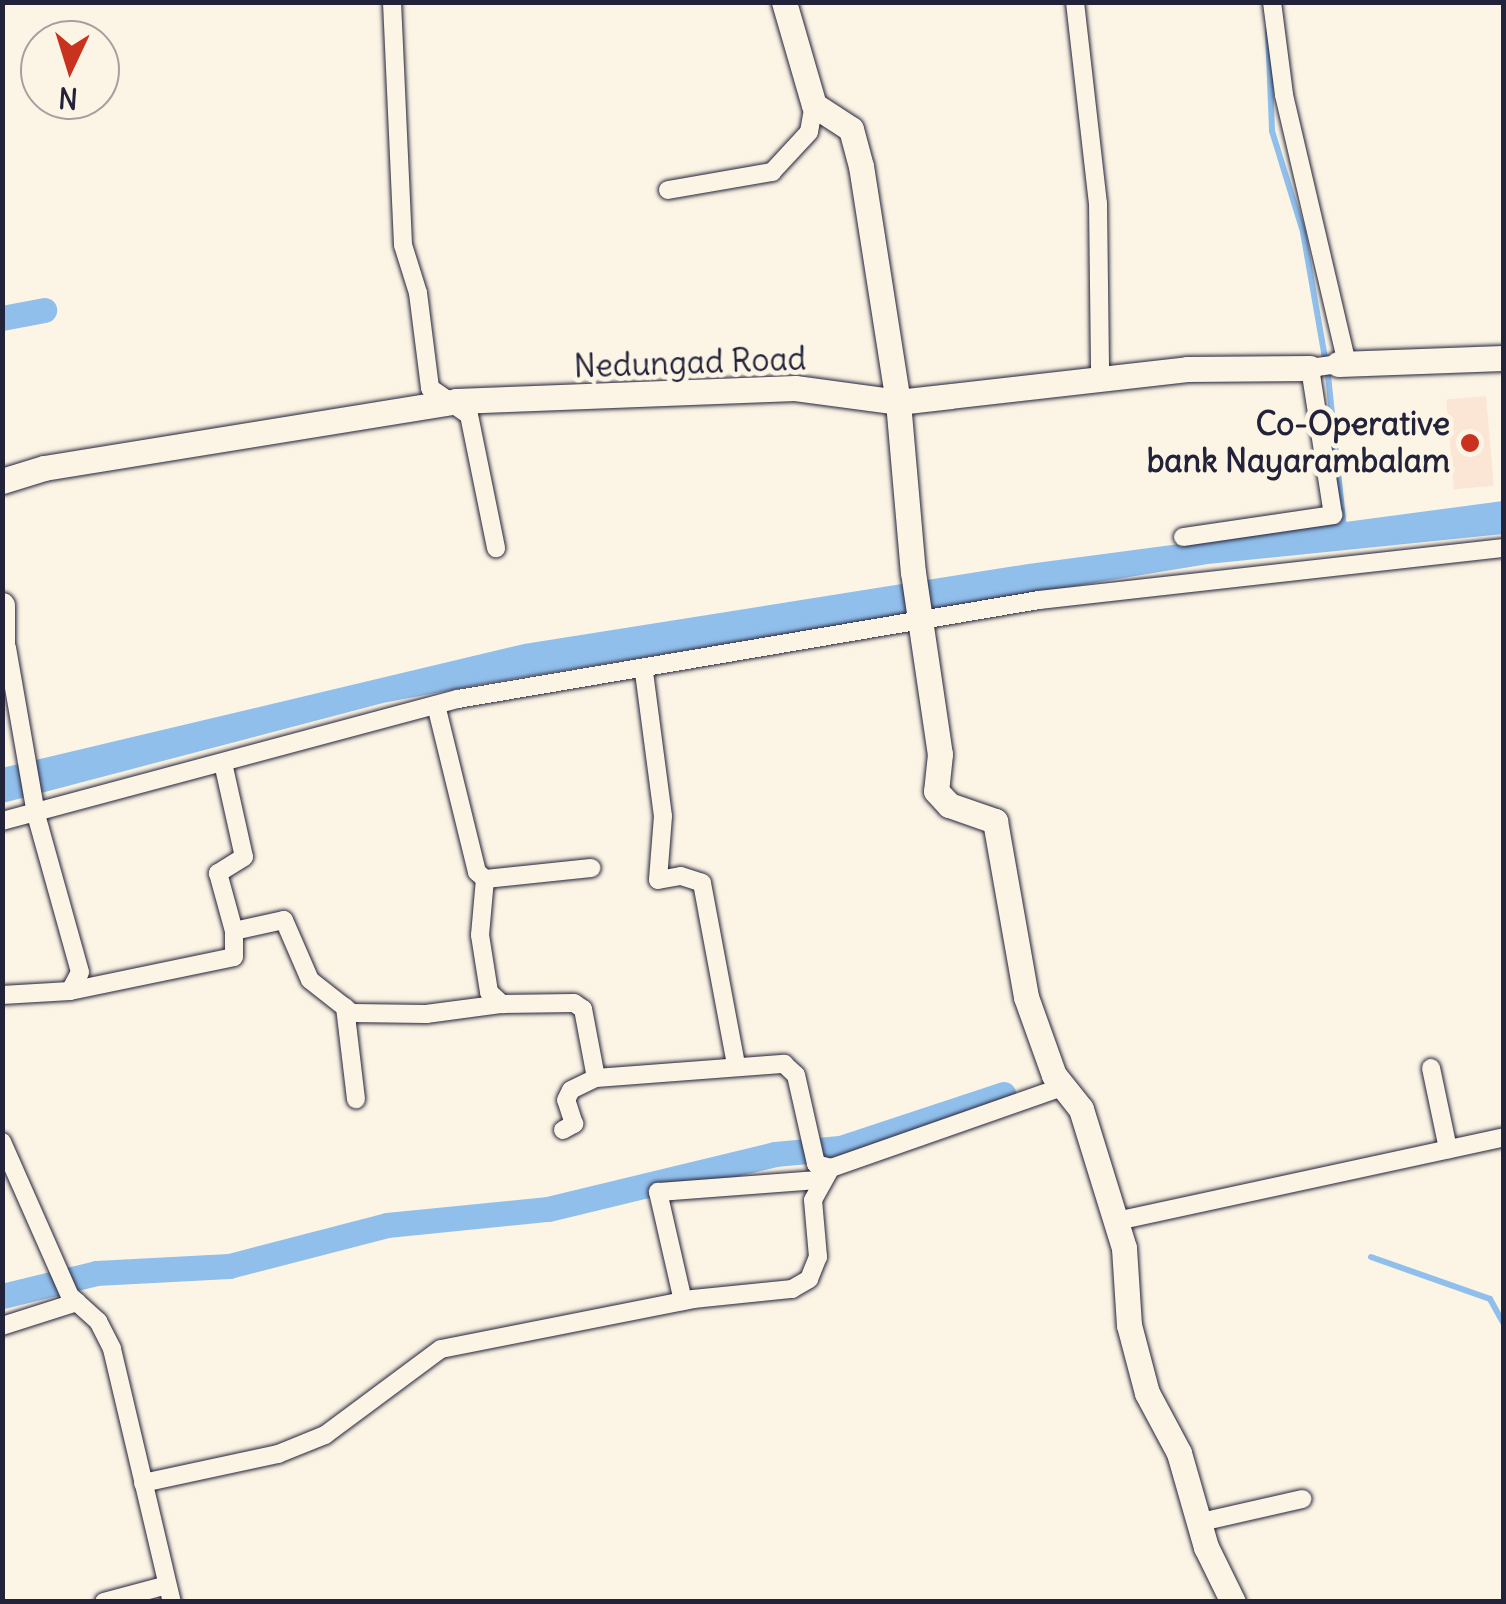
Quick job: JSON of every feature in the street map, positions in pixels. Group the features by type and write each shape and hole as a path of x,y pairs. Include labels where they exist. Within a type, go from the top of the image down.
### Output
{"street":[{"path":"392,2 404,244 418,293 430,388 456,402 469,415 496,548"},
{"path":"668,190 772,172 809,132 814,104 784,2"},
{"path":"1075,2 1098,203 1100,377"},
{"path":"1272,2 1284,94 1342,364"},
{"path":"814,104 851,129 898,402 913,572 940,754 936,790 949,805 996,822 1026,997 1054,1075 1082,1109 1117,1221 1129,1278 1129,1326 1147,1393 1179,1453 1233,1602"},
{"name":"Nedungad Road","path":"2,481 44,468 456,402 794,388 898,402 1100,377 1342,364 1410,367 1504,358"},
{"path":"1182,536 1333,515 1310,368"},
{"path":"2,821 436,705 644,672 1039,600 1504,548"},
{"path":"2,604 5,648 29,754 36,814 80,972 70,991"},
{"path":"644,672 662,816 658,880 681,876 702,883 736,1064"},
{"path":"436,705 477,872 485,879 592,868"},
{"path":"2,995 70,991 234,958 234,931 218,874 244,858 224,763"},
{"path":"485,879 480,935 489,992 502,1004"},
{"path":"234,931 284,920 310,980 352,1014 426,1014 502,1004 583,1009 596,1078"},
{"path":"345,1007 356,1099"},
{"path":"564,1130 574,1124 566,1100 571,1090 596,1078 728,1070 736,1064 784,1064 796,1075 811,1150 825,1174"},
{"path":"1431,1068 1448,1149"},
{"path":"683,1302 658,1192 825,1174 1065,1086"},
{"path":"1117,1221 1504,1138"},
{"path":"2,1142 74,1299 98,1321 112,1349 170,1593 104,1602"},
{"path":"143,1482 278,1454 325,1435 441,1349 683,1302 792,1289 809,1279 818,1257 811,1214 825,1174"},
{"path":"2,1326 74,1299"},
{"path":"1201,1522 1302,1499"}],"shaded area":[{"name":"Co-Operative bank Nayarambalam","path":"1486,396 1494,486 1454,489 1446,399"}],"water":[{"path":"1503,501 1503,534 1208,564 483,684 383,703 3,803 2,768 524,644 1028,564"}],"waterway":[{"path":"1268,30 1272,131 1303,232 1328,375 1344,529"},
{"path":"2,318 44,310"},
{"path":"2,1296 96,1273 229,1266 387,1225 548,1209 775,1154 840,1148 1003,1094"},
{"path":"1371,1257 1490,1299 1504,1324"},
{"path":"1504,1396 1504,1409"}],"place":[{"name":"Co-Operative bank Nayarambalam","path":"1470,443"}]}
